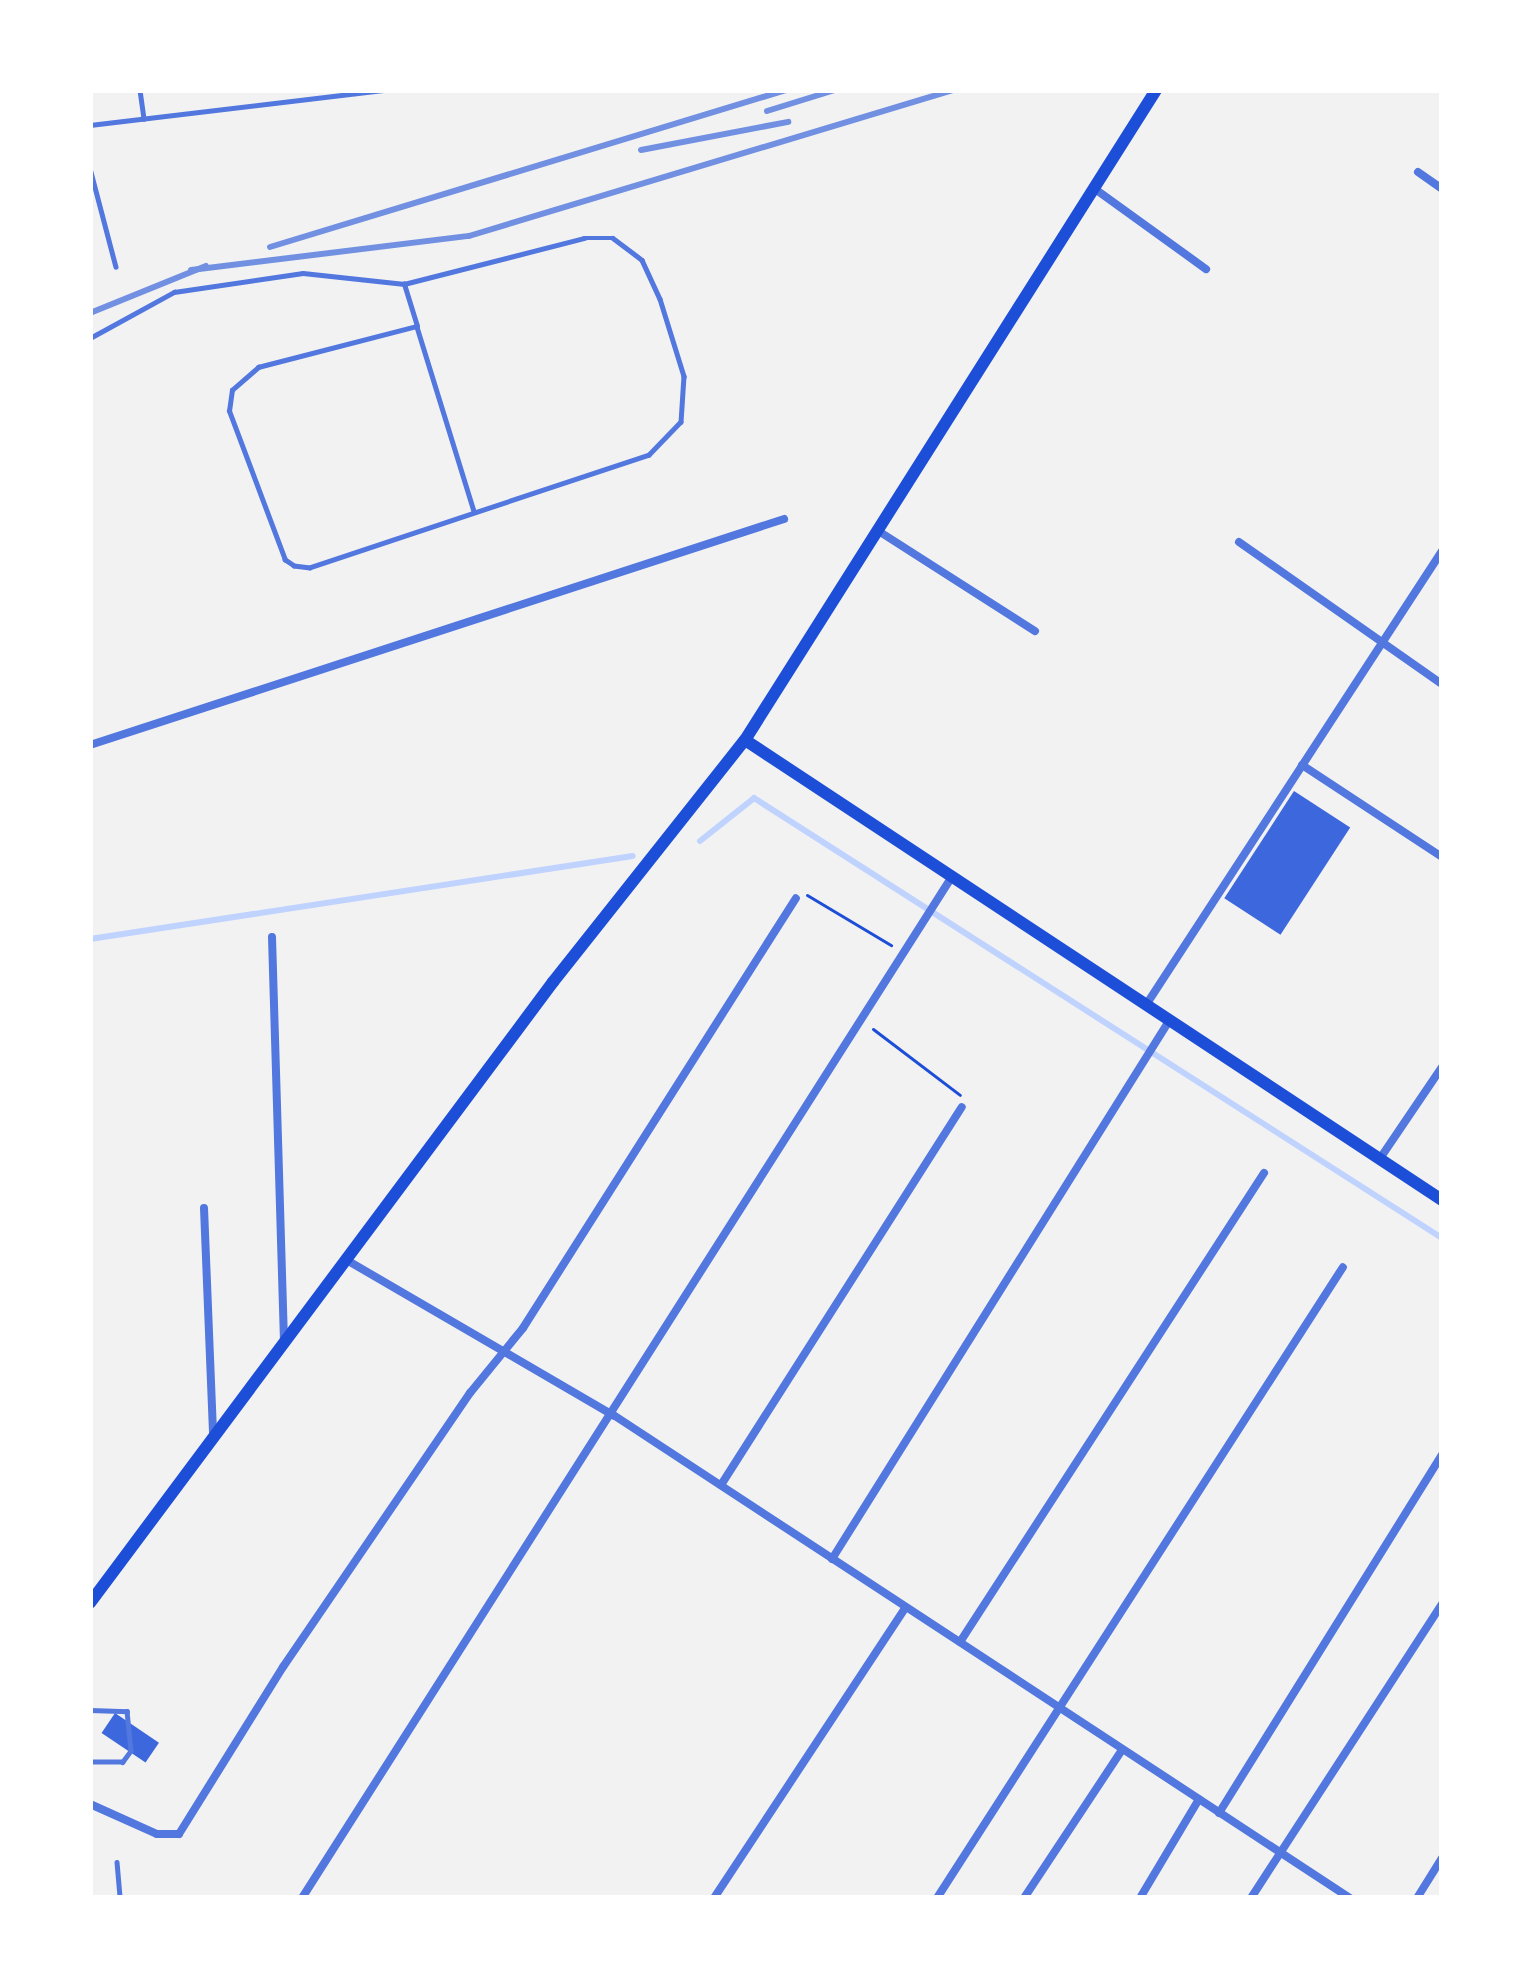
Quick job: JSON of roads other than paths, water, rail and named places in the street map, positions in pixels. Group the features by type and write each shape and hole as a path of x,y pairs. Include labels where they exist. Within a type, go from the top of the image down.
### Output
{"main road":[{"path":"90,1603 213,1433 350,1262 553,982 745,740 1156,90"},
{"path":"745,740 1145,1004 1165,1028 1442,1200"}],"street":[{"path":"1418,172 1442,189"},
{"path":"1094,188 1206,269"},
{"path":"90,745 784,519"},
{"path":"880,532 1035,631"},
{"path":"1239,542 1442,684"},
{"path":"1145,1004 1442,551"},
{"path":"1302,765 1442,856"},
{"path":"302,1898 615,1416 951,878"},
{"path":"90,1804 168,1837 179,1834 283,1666 504,1349 796,898"},
{"path":"272,937 284,1344"},
{"path":"832,1560 1165,1028"},
{"path":"1379,1160 1442,1067"},
{"path":"721,1485 962,1107"},
{"path":"960,1642 1264,1173"},
{"path":"204,1208 213,1433"},
{"path":"350,1262 615,1416 1350,1898"},
{"path":"937,1898 1342,1268"},
{"path":"1220,1813 1442,1455"},
{"path":"1251,1898 1442,1604"},
{"path":"714,1898 905,1608"},
{"path":"1024,1898 1122,1750"},
{"path":"1140,1898 1199,1799"},
{"path":"1417,1898 1442,1858"}],"lane":[{"path":"140,90 144,119"},
{"path":"90,125 382,90"},
{"path":"90,168 116,267"},
{"path":"90,338 174,292 303,273 404,284 584,238 613,238 652,278 680,360 686,402 662,448 310,568 294,566 285,560 230,412 232,390 258,367 417,326"},
{"path":"404,284 475,511"},
{"path":"90,1709 127,1711 131,1751 123,1762 90,1762"},
{"path":"117,1862 120,1898"}],"waterway":[{"path":"700,841 754,798 1442,1238"},
{"path":"90,939 633,856"}],"railway":[{"path":"270,247 786,90"},
{"path":"767,111 835,90"},
{"path":"191,270 469,236 953,90"},
{"path":"641,150 788,122"},
{"path":"90,313 206,266"}]}
